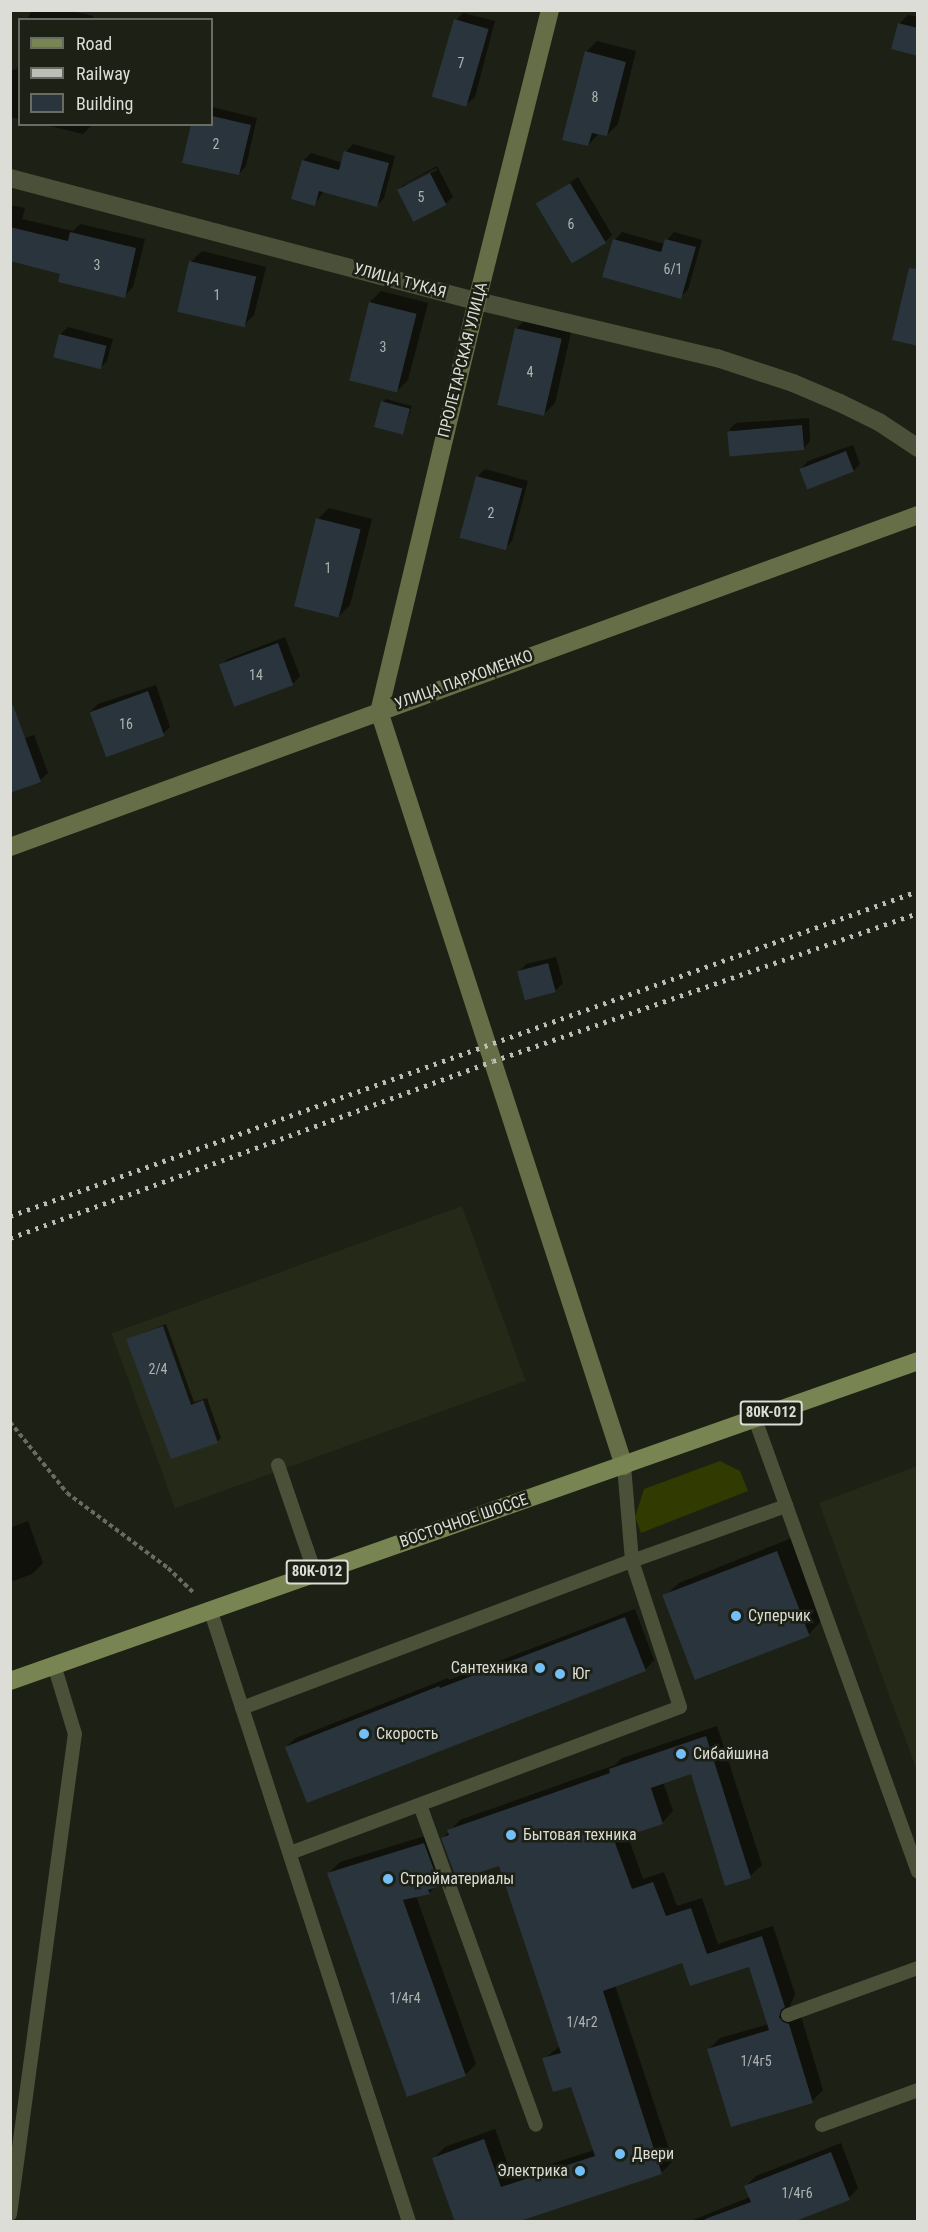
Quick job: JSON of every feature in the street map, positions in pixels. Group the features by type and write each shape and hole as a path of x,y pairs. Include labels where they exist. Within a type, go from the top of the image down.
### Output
{"main road":[{"name":"ПРОЛЕТАРСКАЯ УЛИЦА","path":"379,711 477,301 550,10"},
{"name":"УЛИЦА ПАРХОМЕНКО","path":"10,847 918,515"},
{"path":"379,711 624,1466"},
{"name":"ВОСТОЧНОЕ ШОССЕ","path":"10,1681 918,1361"}],"street":[{"name":"УЛИЦА ТУКАЯ","path":"10,178 477,301 717,358 793,383 879,422 918,448"}],"lane":[{"path":"755,1419 918,1872"},
{"path":"278,1465 315,1573"},
{"path":"290,1853 680,1707 632,1561 624,1466"},
{"path":"242,1708 632,1561 786,1506"},
{"path":"210,1609 409,2222"},
{"path":"10,2214 75,1734 54,1665"},
{"path":"420,1805 536,2125"},
{"path":"788,2015 918,1968"},
{"path":"822,2124 918,2090"}],"path":[{"path":"10,1422 67,1492 168,1568 210,1609"}],"shaded area":[{"path":"462,1206 526,1381 175,1508 111,1334"},
{"path":"918,1466 917,1771 819,1503"}],"green space":[{"path":"720,1461 740,1471 748,1491 641,1533 635,1517 644,1489"}],"building":[{"path":"454,19 489,29 466,107 432,97"},
{"path":"898,23 918,28 918,56 891,49"},
{"path":"585,51 626,62 607,136 592,133 588,146 562,140"},
{"path":"213,116 251,125 239,175 182,163 191,126 213,126"},
{"path":"344,151 389,163 377,207 319,191 315,206 291,199 302,160 339,170"},
{"path":"430,173 446,205 413,222 397,190"},
{"path":"570,183 606,243 572,264 536,204"},
{"path":"10,227 68,241 70,232 136,248 125,298 58,282 60,274 10,261"},
{"path":"613,239 661,252 665,239 696,247 681,299 602,277"},
{"path":"189,261 256,277 245,327 177,312"},
{"path":"909,268 918,269 918,346 892,340"},
{"path":"369,302 417,314 397,392 349,381"},
{"path":"515,328 562,339 544,416 497,405"},
{"path":"59,334 107,346 101,369 53,357"},
{"path":"381,401 410,409 403,435 374,427"},
{"path":"802,425 804,450 729,456 727,432"},
{"path":"846,451 854,472 807,489 799,469"},
{"path":"476,476 522,488 506,550 459,538"},
{"path":"316,518 361,529 339,617 294,606"},
{"path":"278,643 293,685 234,707 219,665"},
{"path":"148,691 164,736 106,757 90,712"},
{"path":"13,705 41,782 10,793 10,706"},
{"path":"548,963 556,992 525,1000 517,971"},
{"path":"163,1326 191,1405 203,1400 218,1443 171,1459 126,1339"},
{"name":"Суперчик","path":"777,1551 810,1636 695,1680 662,1595"},
{"path":"625,1617 646,1671 307,1803 285,1747 439,1686 440,1688"},
{"path":"706,1736 751,1878 725,1886 691,1774 651,1788 663,1824 614,1840 632,1889 653,1882 666,1916 691,1908 707,1954 762,1936 785,2007 781,2010 779,2017 783,2022 789,2024 813,2103 731,2127 707,2049 769,2030 749,1967 690,1986 682,1963 603,1991 662,2174 517,2222 455,2222 432,2158 484,2139 501,2187 595,2156 571,2087 553,2092 542,2058 561,2053 499,1866 457,1880 441,1838 449,1835 447,1830 610,1773 609,1769"},
{"path":"424,1843 440,1886 428,1890 430,1894 403,1900 466,2076 407,2097 327,1873"},
{"path":"831,2152 850,2200 793,2222 705,2222 705,2219 751,2202 744,2186"}],"railway":[{"path":"10,1216 918,891"},
{"path":"10,1238 493,1061 918,913"}],"place":[{"name":"Суперчик","path":"736,1616"},
{"name":"Сантехника","path":"540,1668"},
{"name":"Юг","path":"560,1674"},
{"name":"Скорость","path":"364,1734"},
{"name":"Сибайшина","path":"681,1754"},
{"name":"Бытовая техника","path":"511,1835"},
{"name":"Стройматериалы","path":"388,1879"},
{"name":"Двери","path":"620,2154"},
{"name":"Электрика","path":"580,2171"}]}
